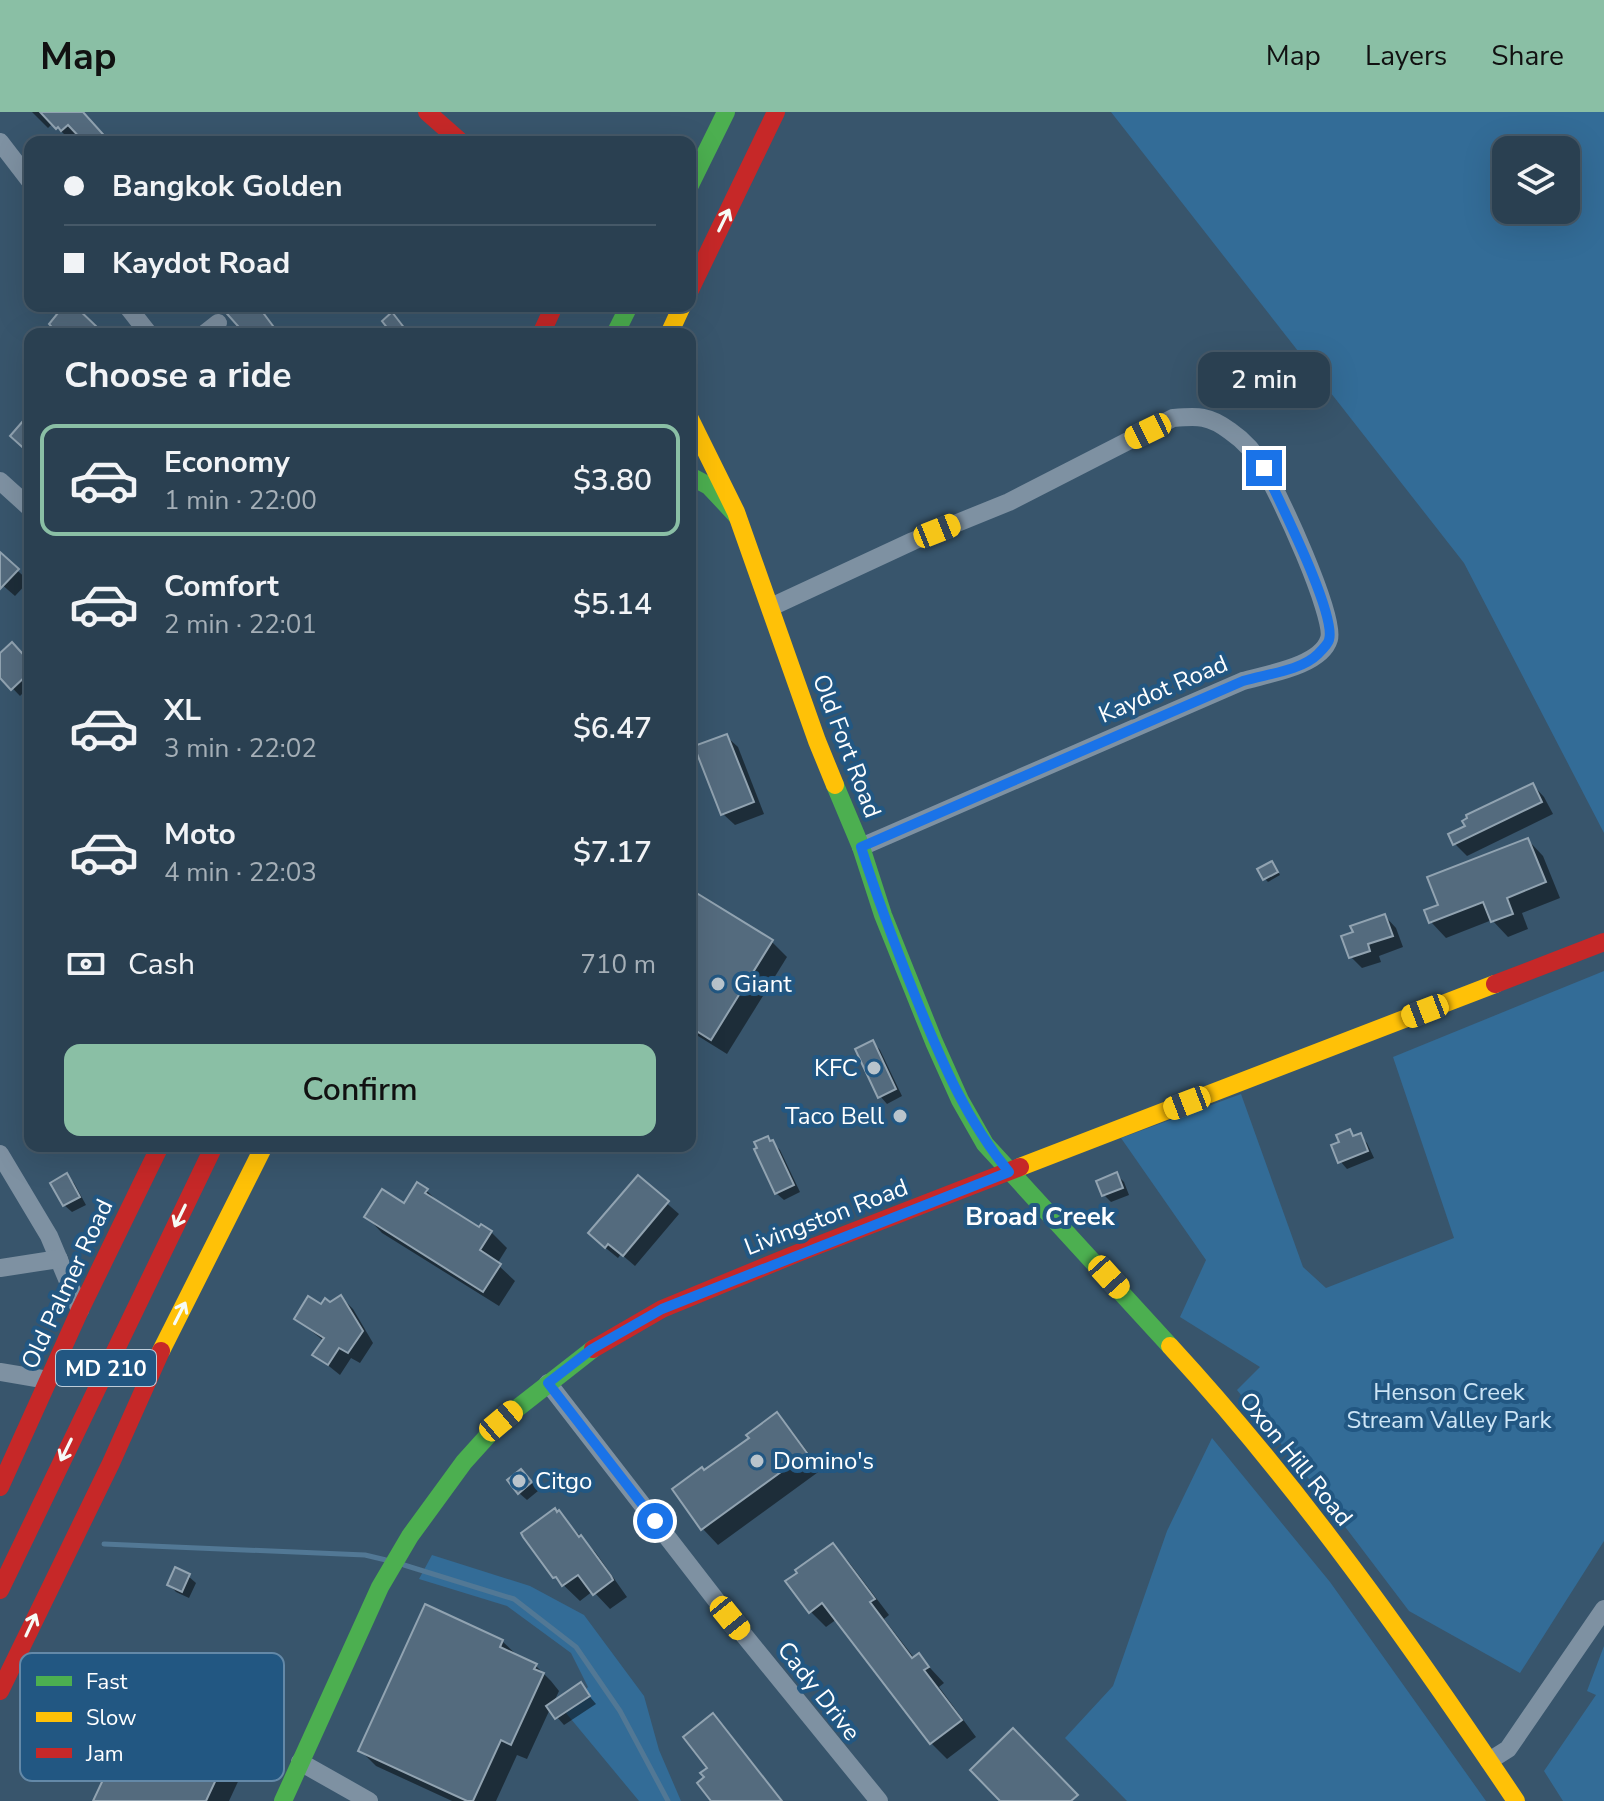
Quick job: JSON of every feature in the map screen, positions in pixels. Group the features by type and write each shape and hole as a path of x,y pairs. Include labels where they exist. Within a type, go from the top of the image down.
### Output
{"main road":[{"path":"427,112 454,136"},
{"path":"696,173 726,112"},
{"path":"696,278 776,112"},
{"name":"Old Fort Road","path":"696,431 737,516 817,741 861,847 883,915 934,1042 960,1100 979,1133 1009,1172"},
{"path":"696,479 709,486 737,516"},
{"name":"Livingston Road","path":"283,1801 385,1578 410,1536 464,1462 501,1421 592,1349 662,1309 1604,942"},
{"name":"Old Palmer Road","path":"0,1487 80,1310 157,1152"},
{"name":"MD 210","path":"0,1590 211,1152"},
{"name":"MD 210","path":"0,1691 111,1463 161,1351 261,1152"},
{"name":"Oxon Hill Road","path":"1009,1172 1099,1265 1209,1388 1334,1544 1438,1685 1516,1801"}],"street":[{"path":"0,142 24,173"},
{"path":"132,312 144,328"},
{"name":"Kaydot Road","path":"771,607 913,541 1009,502 1173,418 1202,415 1233,433 1264,468 1322,601 1329,625 1329,640 1307,662 1243,681 861,847"},
{"path":"0,481 24,503"},
{"path":"0,1154 49,1236 80,1310"},
{"path":"0,1268 59,1259"},
{"path":"0,1372 48,1380"},
{"name":"Cady Drive","path":"548,1383 726,1613 879,1801"},
{"path":"1489,1761 1508,1749 1604,1609"},
{"path":"300,1762 369,1801"}],"green space":[{"path":"1111,112 1604,112 1604,833 1464,563"},
{"name":"Henson Creek Stream Valley Park","path":"1604,971 1604,1541 1520,1673 1409,1611 1237,1390 1260,1367 1180,1317 1206,1260 1121,1138 1241,1094 1303,1267 1326,1288 1454,1238 1393,1057"},
{"path":"1212,1438 1330,1582 1486,1801 1127,1801 1065,1738 1113,1686 1167,1531"},
{"path":"432,1555 530,1586 584,1615 644,1696 659,1750 681,1801 639,1801 566,1713 588,1687 571,1653 507,1606 419,1579"},
{"path":"1604,1646 1604,1801 1563,1801 1544,1771 1596,1695 1587,1691"}],"building":[{"path":"40,112 83,112 105,136 78,136 68,125 61,131 58,127 56,129"},
{"path":"81,312 98,328 53,328 49,324 58,313"},
{"path":"225,312 262,312 274,328 240,328"},
{"path":"392,312 404,328 387,328 382,321"},
{"path":"24,420 24,449 10,436"},
{"path":"0,552 19,569 0,589"},
{"path":"12,642 24,655 24,678 11,690 0,678 0,653"},
{"path":"727,734 754,802 721,815 696,745"},
{"path":"1533,783 1542,802 1453,845 1448,834 1465,826 1462,821 1467,818 1466,815"},
{"path":"1528,838 1546,882 1507,898 1513,914 1491,922 1483,902 1429,923 1424,910 1438,905 1427,877"},
{"path":"1272,861 1278,872 1263,880 1257,869"},
{"name":"Giant","path":"696,893 773,940 711,1040 696,1031"},
{"path":"1385,914 1393,936 1368,944 1370,951 1349,958 1341,936 1353,932 1350,926"},
{"path":"873,1040 896,1089 878,1098 855,1049"},
{"path":"1350,1129 1353,1136 1361,1133 1368,1151 1338,1163 1331,1145 1339,1142 1336,1135"},
{"path":"768,1136 770,1141 773,1140 794,1185 775,1194 754,1149 757,1148 754,1142"},
{"path":"1117,1172 1123,1188 1102,1196 1096,1181"},
{"path":"67,1173 80,1197 63,1206 50,1183"},
{"path":"638,1175 669,1201 623,1256 608,1244 605,1248 588,1233"},
{"path":"417,1182 428,1189 425,1193 479,1227 481,1224 492,1231 480,1250 501,1264 483,1292 364,1217 382,1189 404,1203"},
{"path":"341,1295 363,1331 348,1353 339,1348 328,1365 312,1355 324,1338 294,1319 308,1296 321,1304 325,1298 330,1302"},
{"path":"777,1412 807,1453 701,1530 672,1489 749,1438 746,1435"},
{"name":"Citgo","path":"521,1469 532,1482 518,1494 507,1480"},
{"path":"555,1508 579,1537 581,1535 613,1580 593,1595 578,1575 562,1586 521,1533"},
{"path":"833,1543 875,1599 870,1602 912,1658 919,1653 929,1667 924,1670 962,1720 930,1744 822,1603 809,1613 785,1581 797,1573 795,1570"},
{"path":"175,1567 190,1574 182,1592 167,1585"},
{"path":"425,1604 503,1640 500,1647 537,1664 534,1669 544,1673 511,1745 501,1740 473,1801 358,1751"},
{"path":"581,1682 590,1696 555,1719 546,1706"},
{"path":"713,1713 782,1801 711,1801 697,1783 704,1777 700,1773 707,1768 683,1737"},
{"path":"1013,1728 1078,1795 1071,1801 1000,1801 970,1770"},
{"path":"102,1781 215,1781 206,1801 93,1801"}],"waterway":[{"path":"104,1544 365,1555 386,1560"},
{"path":"404,1565 514,1599 576,1647 620,1711 668,1801"}],"traffic: fast":[{"path":"696,173 726,112"},
{"path":"618,328 626,312"},
{"path":"696,479 709,486 737,516"},
{"path":"835,785 934,1042 960,1100 985,1144 1170,1346"},
{"path":"283,1801 380,1587 410,1536 464,1462 501,1421 593,1349"}],"traffic: slow":[{"path":"672,328 679,312"},
{"path":"696,431 736,512 835,785"},
{"path":"1020,1167 1495,984"},
{"path":"161,1351 261,1152"},
{"path":"1170,1346 1264,1454 1352,1567 1516,1801"}],"traffic: jam":[{"path":"427,112 454,136"},
{"path":"696,278 776,112"},
{"path":"544,328 551,312"},
{"path":"1495,984 1604,942"},
{"path":"0,1487 80,1310 157,1152"},
{"path":"0,1590 211,1152"},
{"path":"593,1349 662,1309 1020,1167"},
{"path":"0,1691 111,1463 161,1351"}],"place":[{"name":"Giant","path":"718,984"},
{"name":"KFC","path":"874,1068"},
{"name":"Taco Bell","path":"900,1116"},
{"name":"Domino's","path":"757,1461"},
{"name":"Citgo","path":"519,1481"}],"district":[{"name":"Broad Creek","path":"1040,1216"}],"route":[{"path":"655,1521 548,1383 592,1349 662,1309 1009,1172 985,1144 960,1100 883,915 861,847 1114,735 1243,681 1307,662 1318,654 1329,640 1329,625 1322,601 1264,468"}]}
